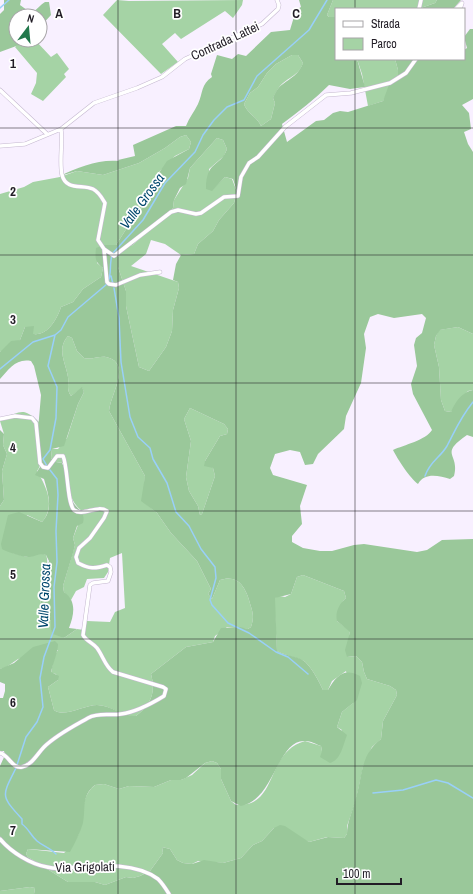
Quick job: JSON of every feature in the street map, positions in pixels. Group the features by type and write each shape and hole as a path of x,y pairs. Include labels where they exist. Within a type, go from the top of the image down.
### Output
{"street":[{"name":"Contrada Lattei","path":"61,129 94,103 137,88 162,77 185,59 262,24 278,9 279,5 277,0"},
{"path":"457,8 462,3 460,8"},
{"path":"0,146 25,144 61,129 63,141 61,166 62,176 65,183 70,186 92,189 101,196 105,203 98,240 104,249 114,256 172,212 178,210 196,214 201,213 224,197 238,196 241,177 250,163 285,127 326,96 351,93 390,83 406,73 415,60"},
{"path":"0,90 48,134"},
{"path":"104,249 106,279 110,284 116,285 140,275 160,272"},
{"path":"0,418 15,416 32,418 36,423 40,463 43,467 48,468 57,456 63,456 69,482 70,504 73,509 80,512 99,508 107,511 90,538 79,548 76,557 78,563 83,566 95,569 107,565 110,567 111,572 108,581 93,582 90,586 83,636 96,646 109,669 113,672 166,689 164,696 148,706 120,715 104,713 90,717 52,740 28,765 20,768 14,765 6,756 0,754"},
{"name":"Via Grigolati","path":"0,839 32,862 46,867 56,869 111,865 126,867 153,876 159,880 169,894"}],"green space":[{"path":"4,0 21,0 20,5 24,8 8,8 8,48 11,48 0,52 0,14 4,10"},
{"path":"117,0 243,0 242,5 233,18 225,11 181,39 175,33 162,44 178,62 161,74 103,15"},
{"path":"299,0 333,0 327,15 329,17 335,17 335,60 357,60 365,87 350,89 329,85 282,124 287,142 316,121 324,120 333,113 340,111 348,112 383,101 390,82 398,75 395,60 465,60 465,49 467,48 465,36 470,29 473,29 473,99 462,105 469,113 471,129 464,132 468,144 473,152 473,334 458,327 440,330 436,336 434,345 439,367 441,400 445,411 451,412 459,398 465,393 473,390 473,437 467,435 454,447 452,454 455,468 454,476 450,479 437,476 428,476 421,480 418,484 401,464 393,450 425,437 432,430 413,394 411,384 417,366 414,345 416,338 422,333 426,318 422,314 394,318 378,314 370,317 364,334 366,348 361,383 346,416 344,429 318,454 313,464 305,465 300,452 290,450 275,454 270,468 273,475 307,485 300,506 302,524 292,536 292,542 303,548 320,551 332,551 364,544 417,552 427,550 442,540 473,539 473,894 34,894 35,888 30,887 0,891 0,766 5,755 4,751 0,751 0,698 3,698 5,684 0,682 0,669 14,663 33,647 55,641 58,644 58,647 51,672 59,676 58,680 48,687 54,710 63,713 97,705 107,707 126,715 136,716 141,712 151,698 153,687 151,674 186,647 213,642 221,628 240,627 248,629 251,627 253,616 245,590 236,580 220,580 212,599 208,594 211,589 197,561 171,533 157,513 141,501 145,476 109,411 118,380 118,366 114,360 106,357 90,359 84,358 77,351 72,338 68,336 64,341 62,351 68,377 69,391 71,396 82,387 84,392 78,404 64,446 52,449 51,458 56,462 62,463 72,500 82,513 84,519 83,523 77,526 73,538 75,545 63,586 64,592 73,604 73,613 69,628 77,629 64,638 53,634 51,630 51,621 43,617 39,612 42,596 40,590 49,561 46,555 40,554 32,557 20,556 2,549 1,544 8,515 19,512 42,522 48,512 49,501 44,479 35,475 40,467 41,455 38,430 41,395 34,366 31,361 21,361 13,365 0,379 0,352 11,341 20,340 25,327 34,326 33,334 38,334 47,330 57,317 61,307 73,302 83,289 101,277 103,268 96,260 96,248 104,245 116,245 132,220 145,204 150,186 167,161 189,149 191,142 186,135 180,137 165,148 139,163 103,175 77,171 60,176 96,162 119,161 118,160 135,156 133,145 176,126 186,126 198,104 204,86 212,77 211,74 217,55 232,59 238,54 246,56 271,32 290,30 296,10 301,7","holes":["292,55 298,55 303,63 297,73 281,85 277,90 273,98 275,103 271,119 261,126 247,110 244,104 250,93 258,87 267,73 276,64","217,138 223,140 227,149 221,159 208,173 206,189 212,191 225,177 233,179 237,192 234,203 219,220 213,231 198,244 194,254 181,255 176,264 173,280 178,282 179,288 173,310 172,331 166,347 149,371 139,367 126,306 126,291 118,267 118,256 122,249 133,245 173,208 174,200 180,188 186,184 190,168","190,408 224,424 228,429 227,434 220,436 205,461 204,466 213,468 215,476 202,514 200,515 198,506 189,491 186,477 191,441 184,419","303,575 344,591 346,598 338,608 337,621 350,632 345,650 347,657 356,656 362,662 367,679 390,686 396,690 397,695 383,721 381,739 369,752 365,760 347,834 344,838 328,837 309,842 285,826 280,825 274,828 262,841 253,845 241,858 223,863 204,860 192,864 183,863 177,860 170,849 162,847 163,853 150,871 140,876 133,878 126,877 105,885 95,882 68,882 28,857 26,854 28,849 70,852 83,823 86,798 88,793 95,785 104,784 119,789 129,786 154,787 171,780 181,780 186,778 205,763 212,761 217,763 221,769 221,779 231,801 241,806 252,801 261,793 288,749 296,743 308,741 321,746 322,751 320,757 330,763 337,759 347,735 337,727 342,712 357,700 362,683 360,676 349,672 341,674 337,677 328,690 323,690 318,679 307,663 298,658 277,651 275,598 291,594 297,577"]},
{"path":"333,0 437,0 435,3 421,8 335,8 335,17 329,17 327,15"},
{"path":"437,0 461,0 454,8 421,8 435,3"},
{"path":"45,2 49,2 51,15 48,18 48,8 38,8"},
{"path":"16,48 43,48 51,57 57,53 69,69 64,74 66,77 43,101 31,94 36,83 37,73"},
{"path":"292,55 298,55 303,63 299,71 283,83 279,88 273,98 275,103 271,119 261,126 247,110 244,104 250,93 258,87 267,73 276,64"},
{"path":"357,60 395,60 398,70 398,75 383,101 368,106 362,74"},
{"path":"186,135 191,142 189,149 175,156 156,175 150,186 145,204 132,220 116,245 104,245 97,263 103,268 101,277 83,289 73,302 61,307 57,317 47,330 38,334 33,334 33,330 25,327 20,340 0,352 0,194 24,187 33,182 60,177 77,171 103,175 139,163 165,148 180,137"},
{"path":"217,138 223,140 227,149 224,156 209,169 212,190 225,177 232,179 237,192 234,203 219,220 213,231 198,244 194,254 181,255 165,244 151,240 146,254 131,266 178,282 179,288 173,310 172,331 166,347 149,371 139,367 126,306 126,291 118,267 118,257 122,249 133,245 173,208 174,200 188,178 190,168"},
{"path":"458,327 473,334 473,390 468,391 451,412 445,411 441,400 439,367 434,345 439,330"},
{"path":"68,336 72,338 77,351 84,358 90,359 106,357 114,360 118,366 118,380 109,411 145,476 144,494 146,504 157,513 171,533 197,561 211,589 208,594 212,599 220,580 236,580 243,586 253,613 251,627 248,629 227,627 215,636 213,642 186,647 151,674 153,687 151,698 141,712 136,716 126,715 107,707 97,705 63,713 54,710 48,687 58,680 56,674 51,673 54,656 58,650 18,659 5,668 0,669 0,506 4,500 2,471 7,454 3,445 4,434 0,421 2,418 25,412 39,422 41,461 40,467 37,471 44,483 48,496 48,509 42,522 27,515 13,553 27,557 41,553 46,555 47,563 42,586 41,608 43,617 51,621 51,630 64,638 77,629 84,630 87,621 110,622 115,612 125,608 122,553 110,558 108,572 104,578 87,579 84,587 76,591 71,600 64,592 63,586 75,545 73,538 83,512 73,501 63,463 56,462 51,458 52,449 58,449 67,438 78,404 84,392 82,388 71,396 69,391 68,377 62,351 64,341"},
{"path":"190,408 224,424 228,429 227,434 220,436 205,461 213,468 215,476 202,514 200,515 198,506 189,491 186,477 191,441 184,419"},
{"path":"0,430 4,434 3,445 7,454 2,471 4,500 0,506"},
{"path":"303,575 344,591 346,598 343,601 337,621 350,631 347,657 356,656 362,662 367,679 390,686 396,690 397,695 383,721 381,739 372,747 363,767 356,800 347,826 347,834 344,838 327,837 309,842 274,828 262,841 253,845 241,858 223,863 198,861 192,864 183,863 177,860 170,849 162,847 163,853 150,871 140,876 133,878 126,877 105,885 95,882 68,882 28,857 26,854 28,849 64,853 73,844 81,826 85,800 95,785 104,784 119,789 129,786 154,787 171,780 181,780 192,775 205,763 212,761 217,763 221,769 221,779 231,801 236,805 248,804 259,798 270,782 279,762 294,746 305,741 321,746 322,751 342,730 337,727 342,712 353,703 346,671 332,681 328,690 323,690 318,679 307,663 298,658 277,651 274,598 279,596 285,597 291,594 297,577"},
{"path":"30,887 35,888 34,894 0,894 0,891"}],"waterway":[{"path":"0,8 9,0"},
{"name":"Valle Grossa","path":"47,466 43,459 50,450 56,418 57,387 48,366 55,335 61,330 68,317 107,284 110,277 113,253 143,220 165,183 195,152 203,135 214,120 227,107 244,100 257,76 309,30 327,0"},
{"name":"Valle Grossa","path":"111,276 113,284"},
{"path":"114,288 119,318 121,362 130,417 138,437 150,448 153,459 167,483 176,512 189,526 201,549 215,567 216,578 210,600 212,605 228,623 249,633 276,652 288,657 308,674"},
{"path":"0,369 33,342 55,335"},
{"path":"425,476 432,463 447,446 461,418 473,402"},
{"name":"Valle Grossa","path":"17,765 26,737 37,722 43,707 40,678 44,657 55,627 54,587 57,562 56,531 58,495 57,479 50,470"},
{"name":"Valle Grossa","path":"16,768 6,790 7,800 22,819 22,824 35,839 56,854"},
{"path":"373,793 403,790 436,780 448,783 473,798"}]}
